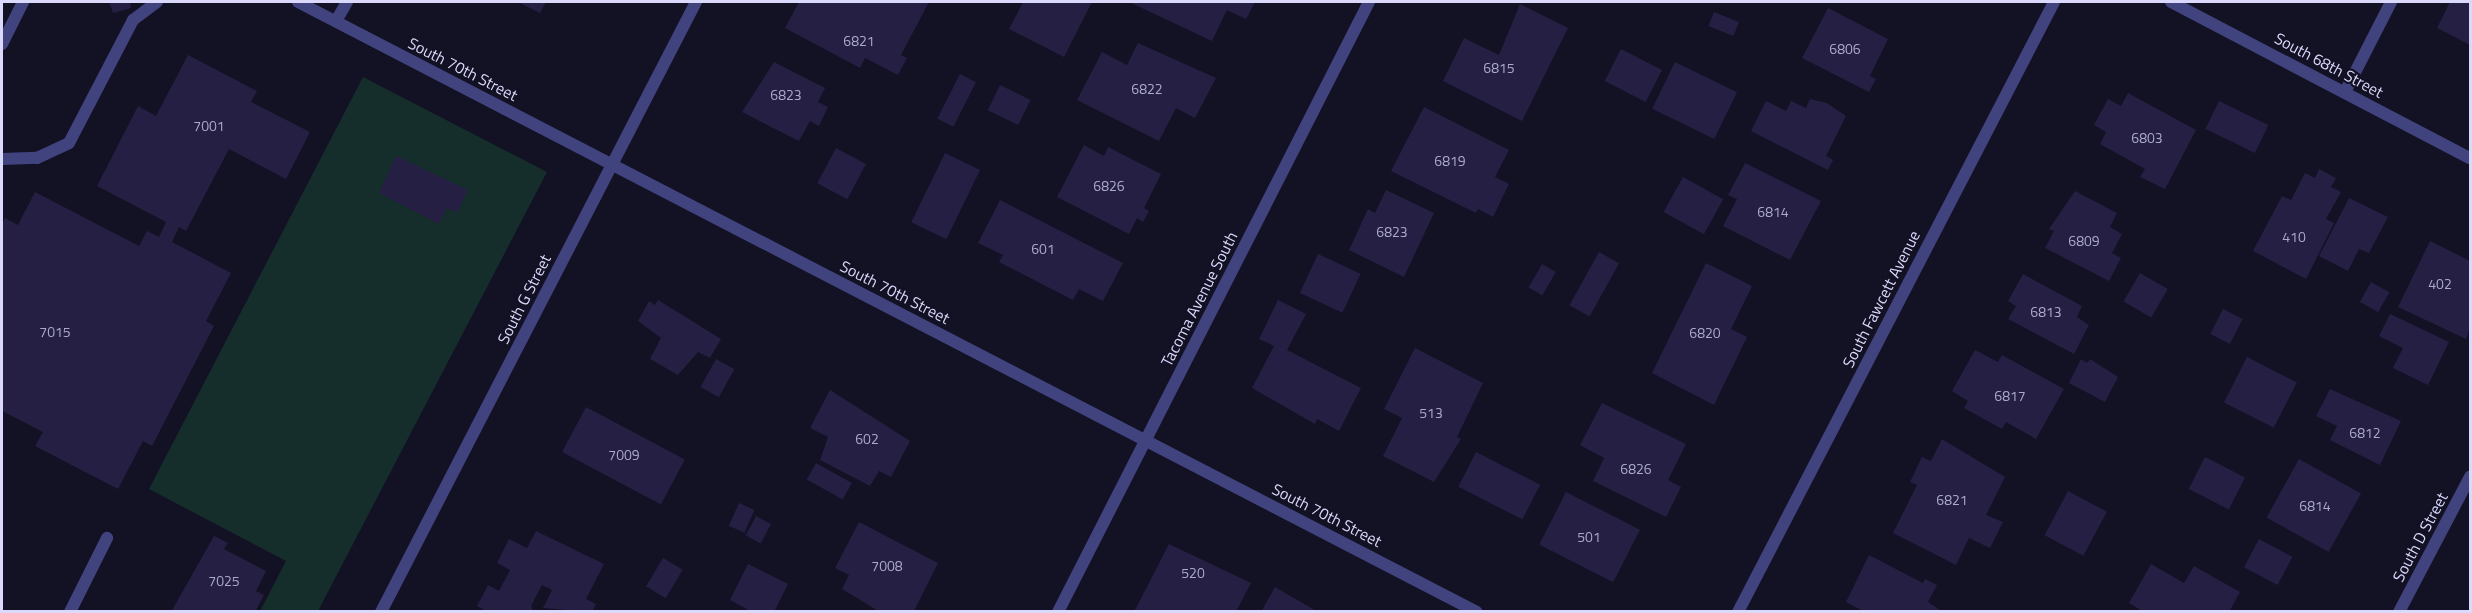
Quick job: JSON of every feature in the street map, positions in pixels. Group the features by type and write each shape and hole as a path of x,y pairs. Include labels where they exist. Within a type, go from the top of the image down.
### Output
{"street":[{"path":"2,44 24,2"},
{"path":"2,159 36,158 69,143 133,20 157,2"},
{"name":"South 70th Street","path":"298,2 1478,612"},
{"path":"336,21 347,2"},
{"name":"South G Street","path":"381,612 696,2"},
{"name":"Tacoma Avenue South","path":"1058,612 1369,2"},
{"name":"South Fawcett Avenue","path":"1738,612 2054,2"},
{"name":"South 68th Street","path":"2171,2 2470,158"},
{"path":"2345,92 2391,2"},
{"name":"South D Street","path":"2399,612 2470,477"},
{"path":"70,612 107,538"}],"green space":[{"path":"363,77 547,172 318,611 260,611 286,561 149,489"}],"building":[{"path":"109,2 130,2 131,8 113,13"},
{"path":"518,2 546,2 540,13"},
{"path":"799,2 929,2 901,55 907,58 898,75 865,58 860,68 785,28"},
{"path":"1023,2 1092,2 1064,57 1009,29"},
{"path":"1129,2 1255,2 1246,19 1227,10 1212,41"},
{"path":"2450,2 2470,2 2470,45 2437,28"},
{"path":"1520,4 1568,28 1522,121 1443,81 1464,38 1499,55"},
{"path":"1828,8 1888,39 1870,76 1876,79 1869,92 1802,58"},
{"path":"1714,12 1739,22 1733,36 1708,26"},
{"path":"1138,43 1216,78 1195,118 1176,108 1159,141 1077,100 1102,52 1127,65"},
{"path":"1621,49 1662,70 1646,102 1605,81"},
{"path":"188,55 257,91 251,102 310,132 286,179 229,149 186,231 179,227 172,242 231,273 206,321 214,326 152,446 143,441 118,489 35,446 43,432 2,411 2,224 5,218 18,225 35,192 139,246 147,231 159,237 166,222 97,186 138,106 156,116"},
{"path":"774,62 825,88 818,102 828,107 819,126 810,121 799,141 742,112"},
{"path":"1675,62 1737,92 1714,139 1652,109"},
{"path":"960,74 976,82 953,127 937,119"},
{"path":"1000,85 1031,100 1018,125 988,110"},
{"path":"2128,93 2196,130 2165,189 2140,177 2145,169 2100,144 2106,132 2094,125 2108,99 2121,106"},
{"path":"1810,99 1827,103 1846,116 1826,156 1833,160 1828,170 1751,131 1766,101 1786,111 1791,101 1806,108"},
{"path":"2219,101 2268,125 2255,153 2205,129"},
{"path":"1424,107 1509,150 1495,177 1509,184 1493,217 1478,209 1476,213 1391,171"},
{"path":"1084,145 1104,156 1108,147 1161,174 1144,208 1149,211 1143,222 1137,218 1129,234 1057,197"},
{"path":"836,148 866,164 847,199 817,183"},
{"path":"945,153 980,170 946,239 911,222"},
{"path":"396,156 468,190 457,213 447,208 439,224 379,193"},
{"path":"1745,163 1821,201 1790,260 1723,226 1737,199 1728,195"},
{"path":"2319,169 2336,178 2331,187 2341,192 2326,219 2334,223 2306,279 2253,251 2282,196 2291,200 2305,173 2315,178"},
{"path":"1683,177 1723,199 1704,234 1664,212"},
{"path":"1386,190 1434,213 1404,277 1349,250 1368,209 1375,213"},
{"path":"2075,191 2117,213 2110,227 2122,234 2112,253 2121,258 2109,281 2045,248 2054,231 2049,229"},
{"path":"2349,198 2388,217 2369,253 2359,249 2348,271 2319,256"},
{"path":"1000,200 1123,263 1103,301 1079,289 1073,300 999,262 1003,255 978,243"},
{"path":"2430,241 2470,261 2470,328 2466,339 2398,307"},
{"path":"1599,252 1619,263 1590,317 1569,305"},
{"path":"1318,254 1361,274 1342,313 1300,293"},
{"path":"1706,263 1752,286 1731,329 1747,337 1714,405 1652,373"},
{"path":"1542,264 1556,272 1542,295 1528,287"},
{"path":"2140,273 2168,289 2151,318 2124,302"},
{"path":"2023,274 2082,306 2077,317 2089,325 2074,354 2008,319 2016,306 2008,301"},
{"path":"2371,282 2389,292 2378,312 2360,302"},
{"path":"658,300 721,339 710,358 698,352 678,375 650,359 661,338 638,321 649,301 655,305"},
{"path":"1278,300 1306,314 1287,350 1361,388 1339,431 1317,419 1315,424 1252,388 1274,346 1259,339"},
{"path":"2223,309 2243,319 2230,344 2210,334"},
{"path":"2390,314 2449,342 2428,385 2393,368 2403,348 2379,336"},
{"path":"1415,348 1483,383 1457,437 1461,439 1434,482 1383,456 1402,418 1384,409"},
{"path":"1975,350 1998,362 2002,355 2064,389 2036,439 2006,422 2002,429 1964,408 1968,401 1952,391"},
{"path":"2247,357 2297,382 2274,428 2224,402"},
{"path":"716,359 734,369 719,397 700,387"},
{"path":"2081,359 2087,363 2090,359 2118,377 2105,402 2069,383"},
{"path":"2330,389 2401,421 2380,465 2330,440 2337,426 2316,416"},
{"path":"830,390 910,441 891,477 879,471 870,486 820,460 828,437 810,428"},
{"path":"1602,403 1686,444 1668,480 1681,487 1666,517 1593,481 1604,458 1580,445"},
{"path":"586,407 685,460 661,505 562,452"},
{"path":"1942,439 2005,477 1986,515 2003,522 1990,548 1969,538 1956,565 1893,533 1917,485 1910,482 1922,457 1931,461"},
{"path":"1476,452 1540,485 1522,519 1458,487"},
{"path":"2205,457 2245,477 2229,510 2189,489"},
{"path":"2299,459 2361,493 2329,552 2267,518"},
{"path":"816,463 852,483 843,499 807,480"},
{"path":"2068,491 2107,512 2083,556 2045,535"},
{"path":"1566,492 1640,530 1613,582 1539,545"},
{"path":"739,503 755,510 744,533 729,526"},
{"path":"756,516 771,524 761,543 746,535"},
{"path":"859,522 938,563 914,611 880,612 842,589 849,575 835,568"},
{"path":"536,531 604,564 586,599 596,604 592,612 543,608 552,590 542,585 531,606 534,612 488,612 477,606 488,585 499,591 510,570 497,563 509,539 527,548"},
{"path":"214,536 228,543 224,549 266,571 256,591 264,595 255,612 171,612"},
{"path":"2259,539 2293,557 2278,585 2244,567"},
{"path":"1169,544 1251,583 1236,612 1135,610"},
{"path":"1869,555 1923,583 1925,579 1937,585 1928,602 1943,612 1865,612 1846,602"},
{"path":"663,558 683,570 666,598 646,586"},
{"path":"748,564 788,584 774,612 752,612 730,600"},
{"path":"2151,564 2184,583 2194,566 2240,592 2229,612 2144,612 2129,603"},
{"path":"1275,587 1318,612 1261,612"}]}
